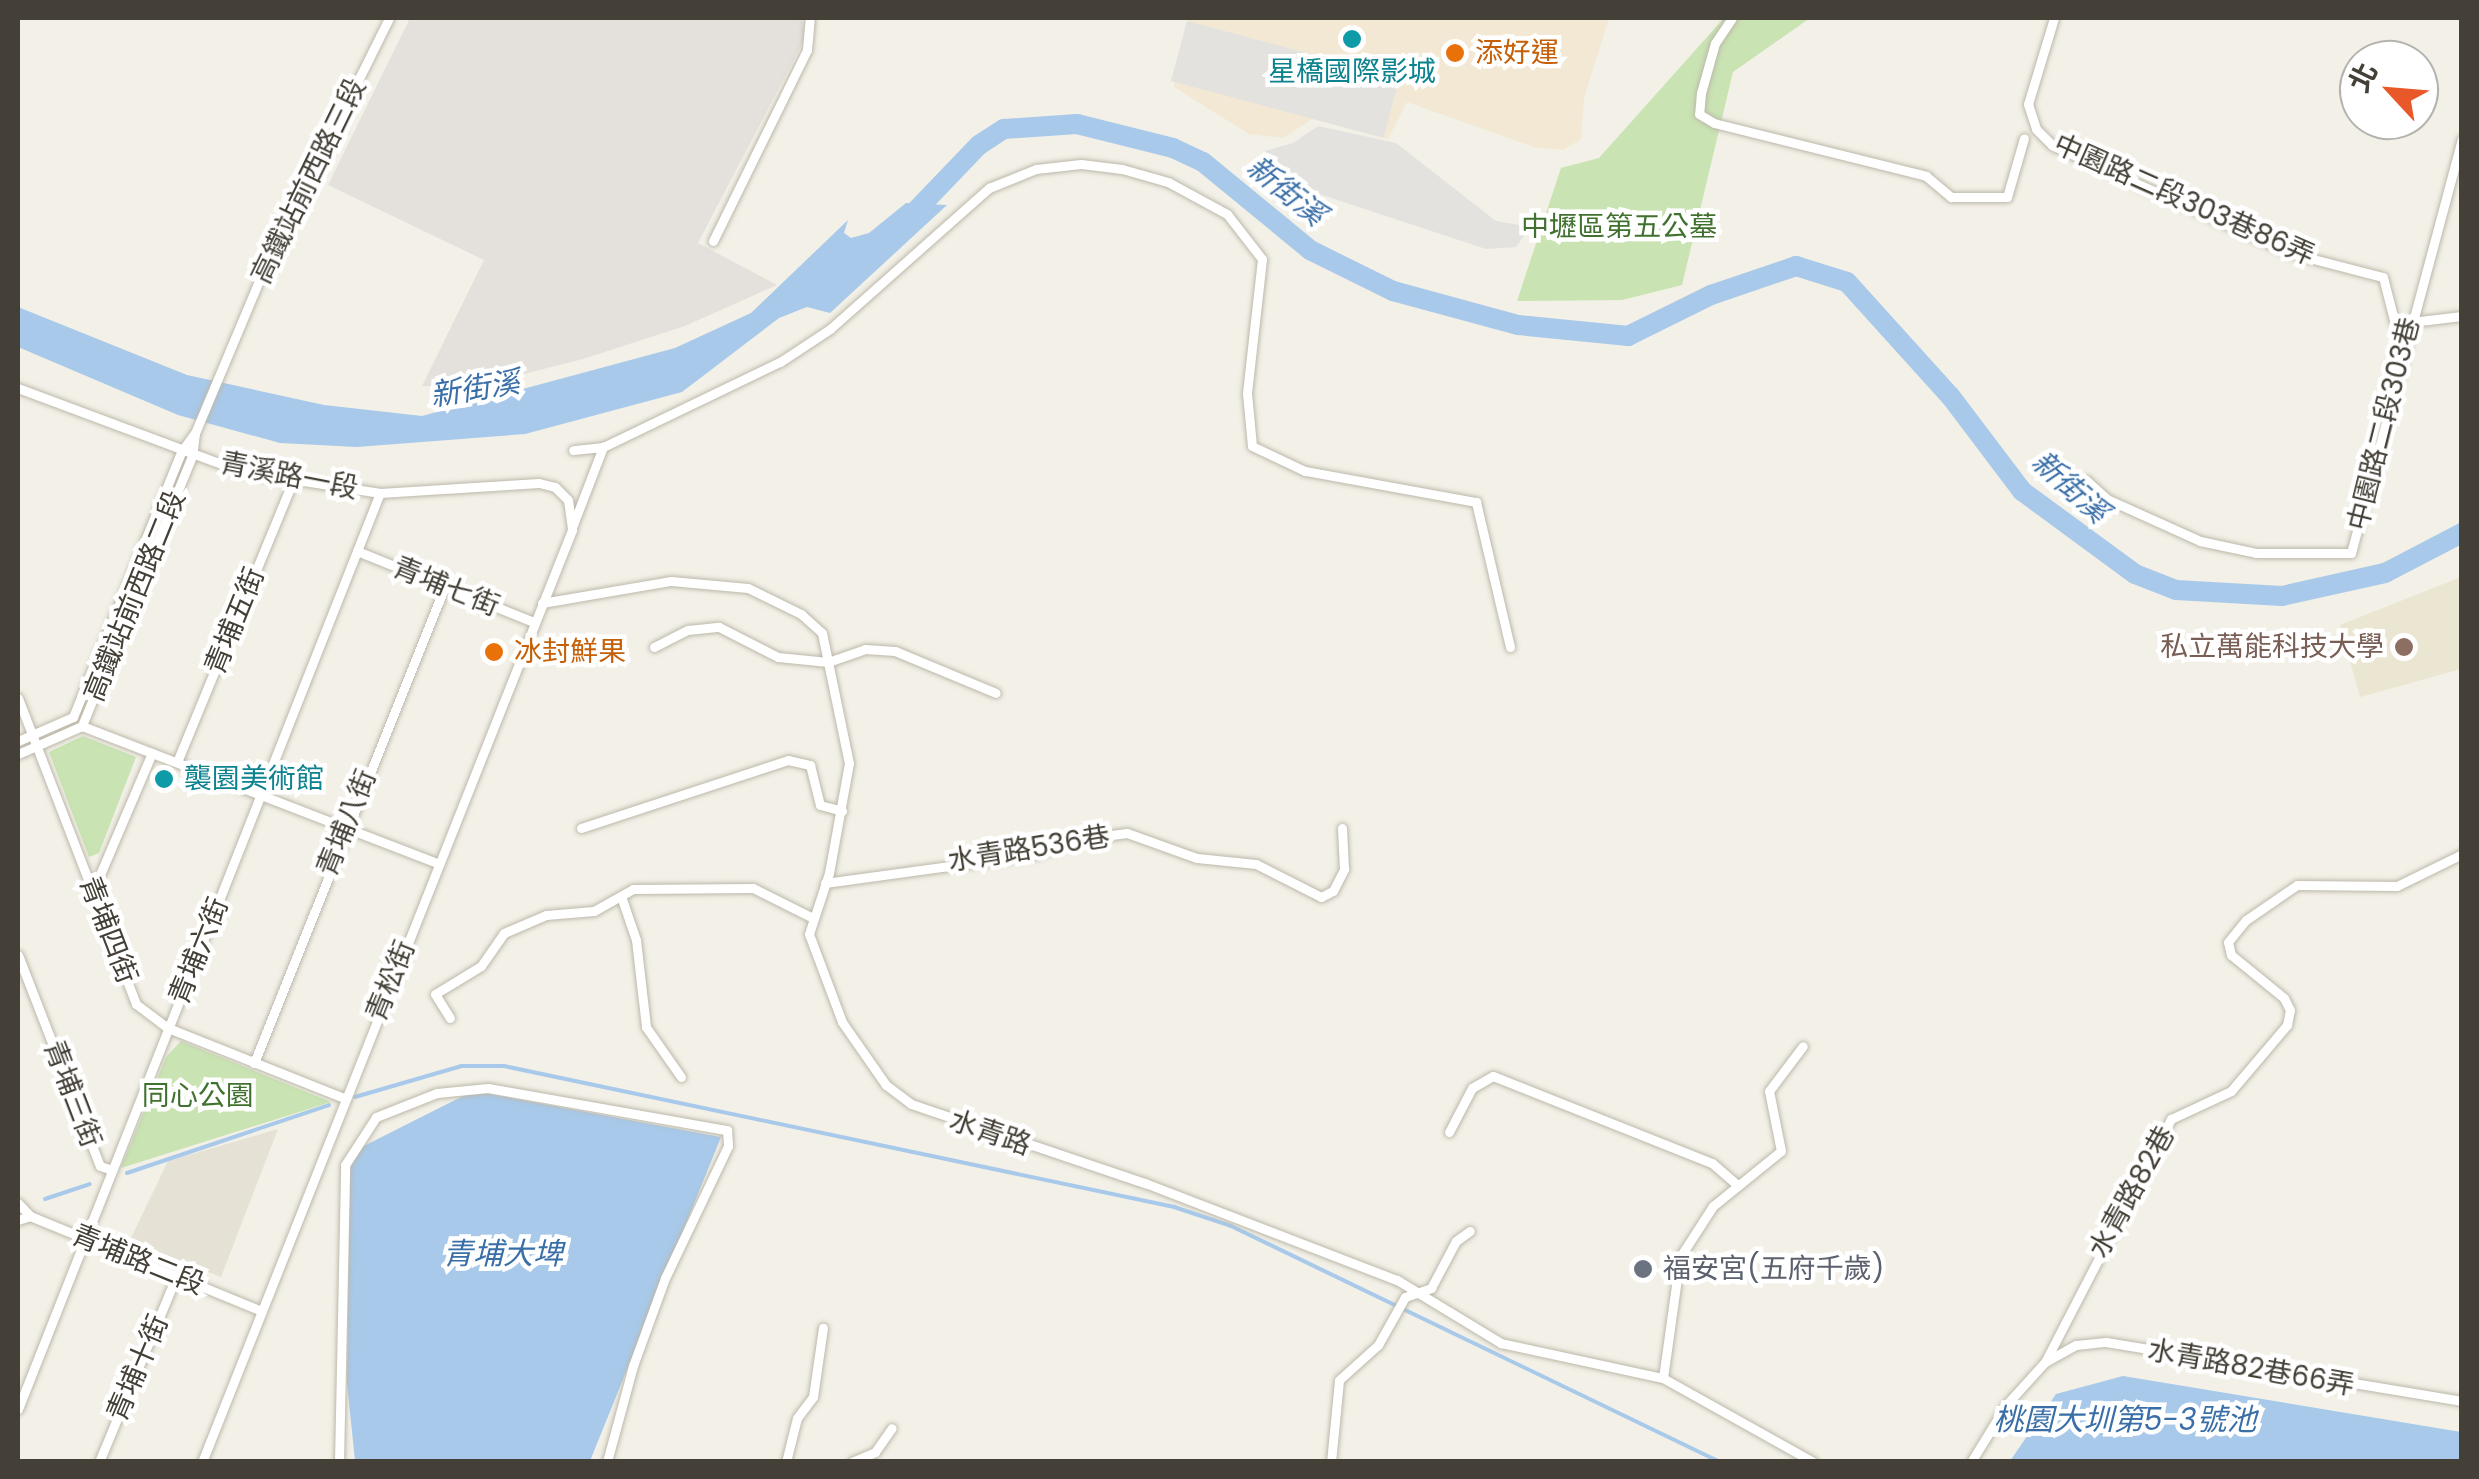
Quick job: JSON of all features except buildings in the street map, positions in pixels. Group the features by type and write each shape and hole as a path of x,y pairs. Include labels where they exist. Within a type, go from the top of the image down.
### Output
{"street":[{"name":"高鐵站前西路三段","path":"187,454 232,346 389,18"},
{"path":"713,241 807,50 810,18"},
{"path":"1732,18 1715,43 1701,93 1699,114 1714,123 1926,176 1951,197 2007,197 2024,138"},
{"name":"中園路二段303巷86弄","path":"2054,18 2028,104 2036,129 2052,145 2290,253 2383,277 2395,324 2410,320"},
{"name":"中園路二段303巷","path":"2086,480 2107,499 2200,541 2256,553 2350,553 2410,320 2462,140"},
{"path":"574,450 603,447 780,362 830,329 900,260 989,188 1036,170 1122,169 1168,182 1227,214 1262,258 1247,393 1252,446 1305,470 1476,502 1510,646"},
{"path":"2410,320 2462,316"},
{"name":"青溪路一段","path":"18,388 187,454 293,481 380,493 540,484 555,487 568,500"},
{"path":"572,528 603,447"},
{"name":"高鐵站前西路二段","path":"18,741 34,741 82,726 187,454"},
{"name":"高鐵站前西路二段","path":"18,754 74,717 187,454"},
{"name":"青埔五街","path":"177,762 293,481"},
{"name":"青埔六街","path":"18,1409 380,493"},
{"name":"青松街","path":"202,1462 572,528 568,500"},
{"name":"青埔七街","path":"357,551 534,622"},
{"name":"水青路","path":"542,603 671,581 748,588 801,614 822,633 849,763 842,811 809,934 842,1022 886,1085 910,1104 1252,1222 1419,1291 1501,1342 1663,1378 1813,1462"},
{"name":"青埔八街","path":"254,1063 344,826 444,586"},
{"path":"654,647 688,630 719,627 769,654 828,662 865,650 895,650 996,692"},
{"name":"青埔四街","path":"18,698 136,1004 168,1028 344,1098"},
{"path":"82,726 439,864"},
{"path":"90,881 100,878 152,753"},
{"path":"581,828 788,760 810,764 820,806 842,811"},
{"name":"水青路536巷","path":"825,882 1036,854 1074,840 1127,833 1197,858 1256,864 1321,897 1333,891 1344,870 1342,828"},
{"name":"水青路82巷","path":"1972,1462 2006,1405 2045,1362 2171,1119 2232,1091 2287,1024 2290,1010 2284,998 2231,954 2228,942 2246,920 2298,885 2397,886 2462,854"},
{"path":"450,1018 436,994 481,966 504,933 546,915 594,911 622,900 634,889 753,888 813,918"},
{"path":"622,900 636,940 646,1027 681,1078"},
{"name":"青埔三街","path":"18,955 100,1166 112,1170"},
{"path":"1663,1378 1680,1258 1736,1184 1781,1151 1768,1091 1803,1046"},
{"path":"1449,1132 1472,1088 1493,1076 1712,1163 1736,1184"},
{"path":"339,1462 345,1165 376,1117 437,1093 488,1088 728,1130 728,1146 665,1278 633,1366 607,1462"},
{"path":"18,1203 30,1216 18,1220"},
{"name":"青埔路二段","path":"30,1216 259,1310"},
{"path":"1331,1462 1339,1380 1378,1345 1405,1298 1430,1288 1456,1240 1470,1231"},
{"name":"青埔十街","path":"99,1462 177,1275"},
{"path":"786,1462 797,1418 813,1397 822,1328"},
{"name":"水青路82巷66弄","path":"2045,1362 2076,1345 2106,1342 2462,1401"},
{"path":"852,1462 875,1452 892,1428"}],"shaded area":[{"path":"410,18 802,18 805,38 698,243 777,285 685,326 583,359 473,387 422,386 484,260 328,185"},
{"path":"1189,18 1609,18 1584,98 1581,139 1563,150 1534,147 1407,102 1388,139 1312,119 1283,138 1249,134 1174,87"},
{"path":"1187,21 1400,78 1383,138 1171,81"},
{"path":"1318,126 1396,143 1496,221 1530,227 1516,247 1486,249 1316,193 1265,151 1293,143"},
{"name":"私立萬能科技大學","path":"2461,577 2461,669 2360,697 2340,625"},
{"path":"278,1129 221,1277 130,1240 168,1161"}],"green space":[{"name":"中壢區第五公墓","path":"1724,18 1810,18 1733,72 1682,285 1622,300 1517,301 1561,168 1599,158"},
{"path":"83,736 136,757 99,853 89,857 49,752"},
{"name":"同心公園","path":"181,1041 331,1102 121,1168 166,1057"}],"water":[{"name":"新街溪","path":"906,203 947,205 830,313 807,307 779,318 682,392 525,434 357,447 280,443 178,415 18,347 18,307 187,375 324,405 422,416 675,348 751,313 848,220 844,233 851,238 869,233"},
{"name":"青埔大埤","path":"473,1091 721,1137 590,1461 355,1461 347,1383 350,1153"},
{"name":"桃園大圳第5-3號池","path":"2123,1376 2461,1432 2461,1461 2010,1461 2056,1394"}],"waterway":[{"name":"新街溪","path":"907,220 979,145 1004,129 1077,124 1173,148 1203,162 1310,250 1393,291 1518,325 1628,336 1711,295 1796,266 1847,282 1951,397 2022,491 2135,574 2176,590 2282,596 2385,573 2462,533"},
{"path":"355,1097 462,1066 504,1066 1174,1207 1231,1226 1720,1462"},
{"path":"127,1173 329,1105"},
{"path":"45,1199 90,1184"}],"place":[{"name":"星橋國際影城","path":"1352,39"},
{"name":"添好運","path":"1455,53"},
{"name":"私立萬能科技大學","path":"2404,647"},
{"name":"冰封鮮果","path":"494,652"},
{"name":"襲園美術館","path":"164,779"},
{"name":"福安宮(五府千歲)","path":"1643,1269"}]}
